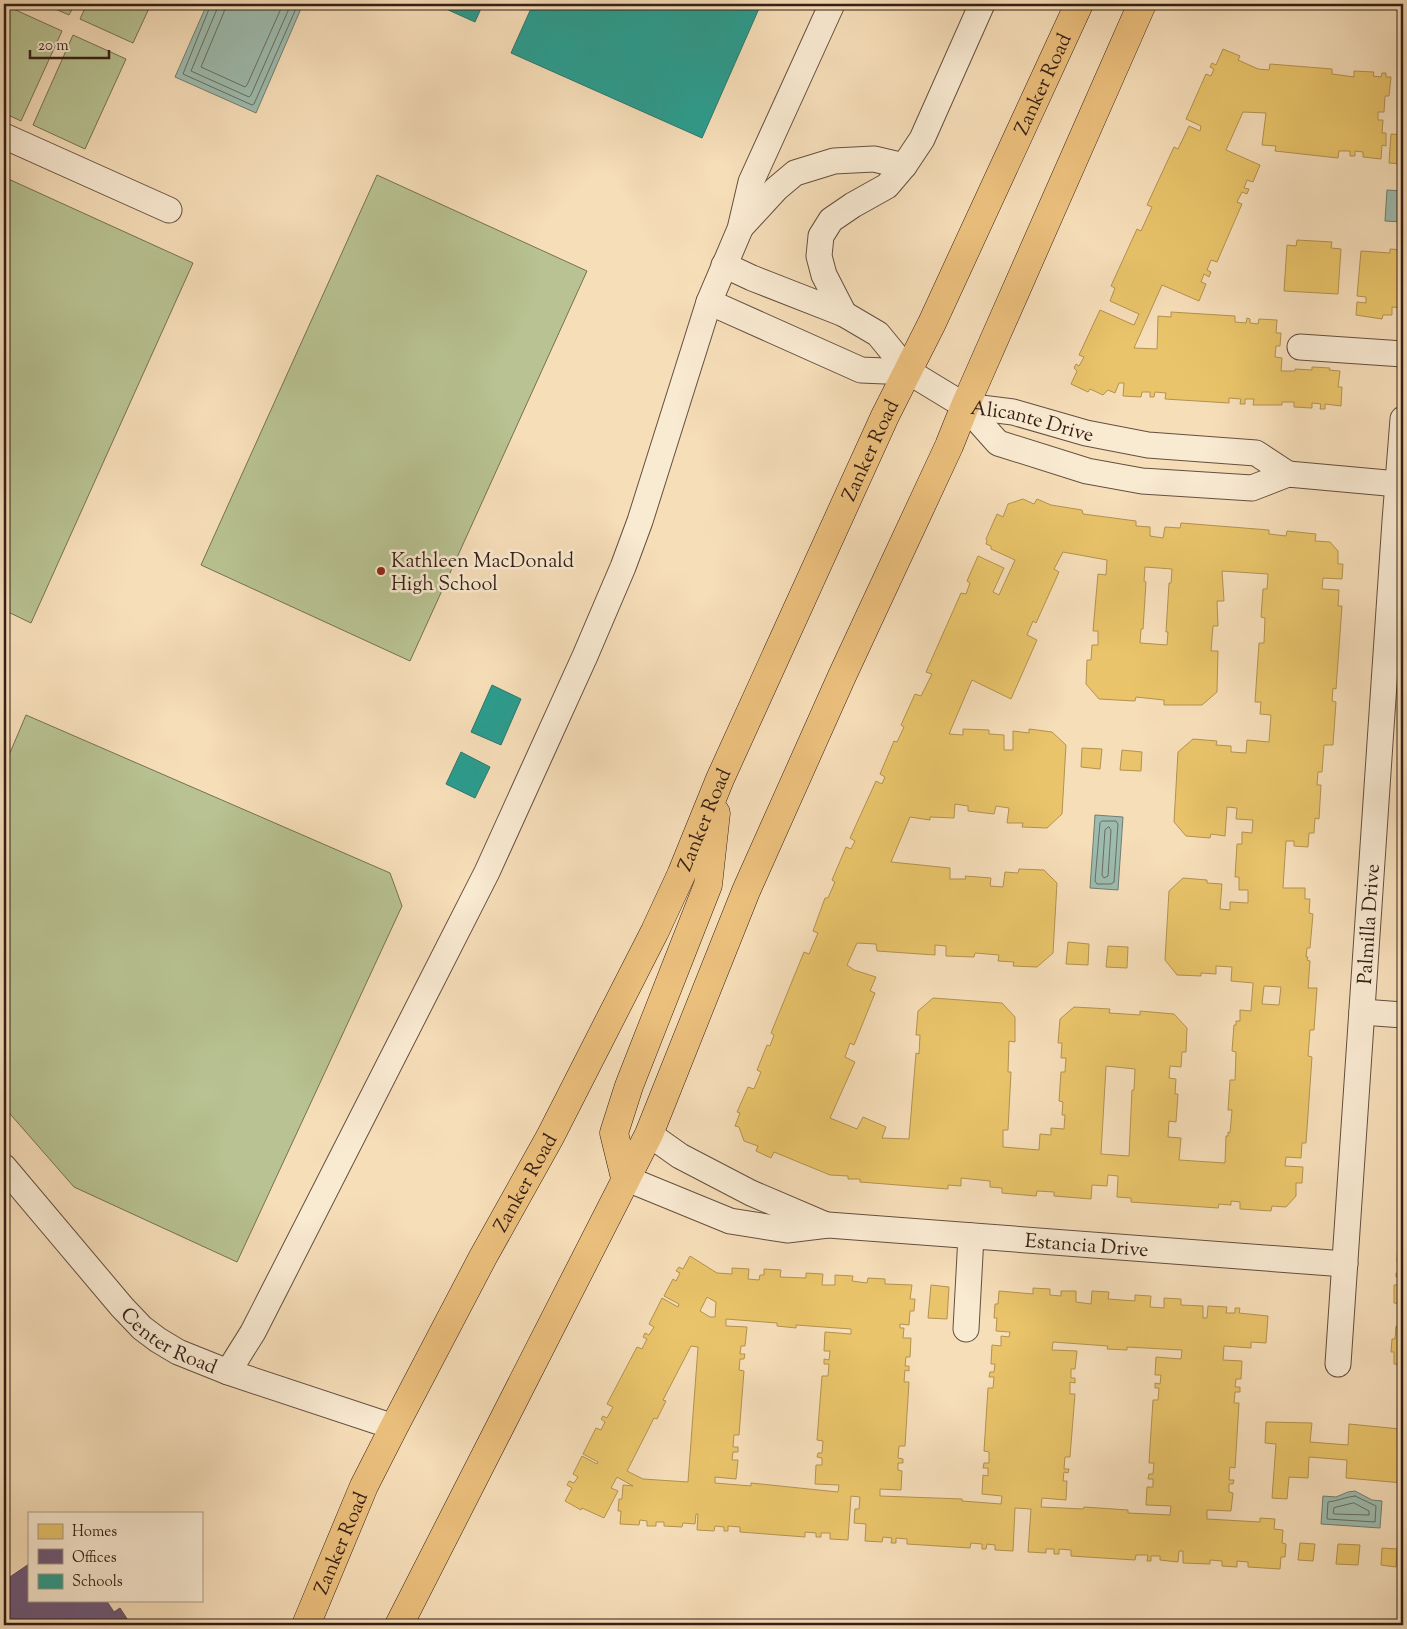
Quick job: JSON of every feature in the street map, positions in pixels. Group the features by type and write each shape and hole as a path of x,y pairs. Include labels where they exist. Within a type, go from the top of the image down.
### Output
{"main road":[{"name":"Zanker Road","path":"306,1625 364,1486 483,1257 550,1137 624,994 681,875 720,779 885,416 909,372 1079,4"},
{"path":"399,1625 649,1134 746,891 842,676 949,446 1142,4"},
{"path":"626,1178 614,1133 629,1086 708,885 720,779"}],"street":[{"path":"228,1372 253,1332 487,872 577,674 623,567 640,521 709,302 740,229 751,182 832,4"},
{"path":"844,314 824,275 819,256 821,236 831,220 887,186 904,166 922,139 982,4"},
{"path":"4,136 169,210"},
{"path":"740,229 776,189 795,173 834,161 874,159 904,166"},
{"path":"724,265 844,314 878,334 909,372 965,406"},
{"path":"709,302 861,370 909,372"},
{"path":"1300,347 1403,354"},
{"name":"Alicante Drive","path":"965,406 1013,412 1086,433 1148,445 1256,453 1288,474"},
{"name":"Alicante Drive","path":"965,406 998,443 1087,472 1142,481 1252,488 1288,474 1398,484"},
{"name":"Palmilla Drive","path":"1338,1364 1362,1012 1392,729 1398,484 1403,419"},
{"path":"1362,1012 1403,1015"},
{"name":"Estancia Drive","path":"649,1134 680,1156 750,1193 828,1226"},
{"name":"Center Road","path":"4,1167 142,1328 158,1340 178,1352 228,1372 394,1427"},
{"name":"Estancia Drive","path":"626,1178 730,1221 787,1230 828,1226 1345,1264"},
{"path":"966,1329 971,1236"}],"green space":[{"path":"44,4 75,4 69,15"},
{"path":"87,4 151,4 133,43 80,19"},
{"path":"9,7 62,31 21,121 4,113 4,19"},
{"path":"73,35 126,59 85,149 33,125"},
{"path":"377,175 587,271 410,661 201,565"},
{"path":"4,177 193,263 31,623 4,610"},
{"path":"26,715 390,873 402,906 237,1262 74,1187 4,1107 4,767"}],"water":[{"path":"207,4 303,4 256,113 175,77"},
{"path":"1387,190 1403,191 1403,222 1385,221"},
{"path":"1095,815 1123,817 1118,890 1090,888"},
{"path":"1355,1491 1372,1500 1382,1501 1380,1528 1321,1524 1323,1496 1336,1497"}],"building: Homes":[{"path":"1223,49 1240,56 1238,60 1258,69 1269,70 1270,64 1332,69 1332,74 1354,77 1354,71 1374,72 1373,76 1381,77 1382,73 1386,73 1386,77 1391,77 1389,96 1385,96 1384,112 1378,112 1378,120 1383,120 1382,133 1386,133 1386,146 1382,145 1381,159 1363,157 1363,152 1355,151 1355,156 1350,156 1350,151 1339,151 1338,158 1275,151 1276,146 1262,145 1266,113 1243,112 1226,150 1260,165 1253,182 1247,180 1244,188 1249,189 1247,194 1242,192 1237,202 1242,204 1217,262 1211,260 1207,270 1211,272 1209,277 1204,274 1201,282 1206,284 1199,301 1162,285 1134,348 1157,349 1158,316 1171,317 1171,312 1235,316 1235,322 1246,323 1247,318 1250,319 1250,323 1258,324 1259,319 1277,320 1276,333 1281,333 1280,346 1276,346 1275,357 1282,358 1281,371 1295,371 1295,369 1312,370 1312,367 1330,368 1329,370 1340,371 1338,387 1342,387 1341,406 1325,404 1325,409 1320,409 1321,404 1312,403 1312,408 1294,407 1294,402 1282,402 1282,405 1253,405 1254,399 1245,399 1245,404 1240,404 1241,399 1229,398 1229,403 1165,399 1166,393 1155,392 1154,397 1150,397 1150,392 1142,392 1141,397 1123,396 1124,383 1119,383 1115,393 1108,390 1103,395 1090,389 1088,392 1071,384 1077,371 1074,368 1076,364 1079,366 1084,357 1079,355 1100,310 1134,325 1139,314 1110,301 1115,288 1111,286 1137,229 1141,231 1152,207 1147,205 1174,147 1178,149 1189,126 1200,131 1201,126 1186,119 1206,74 1211,76 1214,69 1210,67 1212,63 1216,65"},
{"path":"1391,134 1403,135 1403,164 1389,163"},
{"path":"1297,240 1332,242 1331,248 1341,249 1338,294 1284,291 1287,245 1296,246"},
{"path":"1390,249 1403,250 1403,308 1392,307 1392,315 1383,315 1382,319 1356,315 1357,302 1366,303 1366,297 1357,296 1361,251 1390,253"},
{"path":"1023,499 1034,504 1037,499 1051,505 1082,510 1083,514 1136,521 1136,526 1150,527 1150,536 1163,538 1165,527 1180,528 1181,523 1269,530 1269,534 1286,536 1287,531 1316,534 1315,541 1330,542 1338,551 1338,564 1343,564 1342,579 1323,578 1322,589 1339,590 1338,606 1342,606 1336,689 1333,688 1332,701 1336,702 1333,745 1324,745 1322,772 1318,772 1317,785 1321,785 1319,819 1315,818 1314,833 1309,833 1308,847 1294,846 1294,841 1286,841 1283,888 1305,888 1305,899 1310,899 1309,913 1313,914 1310,948 1307,948 1306,957 1310,961 1308,988 1317,988 1314,1030 1310,1030 1308,1056 1312,1057 1306,1143 1302,1143 1301,1158 1286,1157 1285,1166 1303,1167 1302,1183 1296,1183 1296,1196 1286,1207 1272,1206 1271,1211 1240,1209 1240,1202 1231,1201 1231,1205 1219,1204 1218,1208 1131,1202 1131,1198 1117,1197 1118,1176 1108,1175 1107,1186 1092,1185 1091,1199 1054,1196 1054,1192 1037,1191 1036,1196 1002,1193 1002,1188 990,1187 990,1181 961,1178 961,1186 948,1185 948,1189 860,1182 860,1179 848,1179 848,1176 830,1175 774,1152 771,1158 756,1151 758,1146 744,1141 739,1127 735,1126 740,1113 737,1112 748,1087 754,1089 761,1072 757,1070 767,1045 770,1046 774,1035 771,1033 804,952 809,954 818,933 813,931 825,898 828,898 835,882 832,880 846,847 851,849 855,841 850,838 876,781 882,784 885,777 880,774 894,741 897,742 904,727 901,725 915,694 921,696 932,674 926,672 961,593 966,594 970,583 967,581 978,556 1004,568 993,592 999,595 1015,560 991,549 991,546 986,544 986,539 997,514 1003,517 1008,504","holes":["1063,552 1107,560 1106,575 1098,574 1093,631 1098,631 1098,645 1092,645 1091,660 1087,660 1086,684 1099,699 1135,701 1136,697 1164,700 1164,705 1202,705 1217,692 1218,651 1211,651 1213,626 1218,626 1217,601 1224,601 1222,571 1268,574 1267,589 1263,589 1261,617 1265,618 1264,643 1259,643 1255,702 1261,702 1260,714 1271,715 1269,742 1247,740 1246,753 1231,752 1231,746 1216,745 1217,741 1193,739 1178,752 1174,822 1186,836 1210,838 1211,834 1225,836 1227,807 1237,808 1236,819 1253,820 1252,833 1242,832 1242,844 1237,844 1235,877 1239,877 1239,890 1248,890 1248,903 1230,902 1230,910 1220,909 1222,884 1207,883 1207,880 1183,878 1169,891 1165,960 1177,975 1201,976 1201,973 1216,974 1216,966 1232,967 1231,981 1253,983 1251,1011 1240,1010 1240,1021 1236,1021 1236,1025 1234,1025 1232,1051 1236,1052 1235,1080 1230,1080 1228,1110 1232,1110 1230,1133 1228,1132 1228,1136 1226,1136 1225,1163 1179,1160 1181,1138 1168,1137 1169,1121 1176,1122 1178,1094 1175,1094 1176,1079 1169,1078 1170,1066 1181,1067 1182,1052 1186,1052 1187,1028 1174,1014 1140,1011 1140,1015 1109,1013 1110,1009 1074,1007 1060,1019 1058,1043 1062,1043 1061,1058 1066,1058 1065,1072 1061,1072 1059,1101 1063,1102 1062,1115 1065,1115 1064,1129 1051,1128 1051,1135 1040,1134 1039,1150 1003,1147 1003,1130 1008,1130 1011,1072 1008,1072 1009,1041 1015,1042 1015,1017 1002,1003 933,998 918,1011 916,1035 920,1035 919,1054 916,1053 909,1139 882,1138 886,1127 863,1117 857,1129 830,1118 855,1062 845,1057 850,1043 854,1045 875,993 870,991 876,977 854,970 847,965 857,943 876,944 877,951 935,955 935,945 946,946 946,956 974,957 975,953 999,955 998,961 1014,962 1013,966 1037,967 1053,953 1057,883 1044,870 1019,869 1018,873 1005,872 1003,887 990,886 991,878 965,876 966,879 950,879 950,868 891,862 910,817 930,820 930,817 954,818 955,804 968,806 968,811 994,814 996,806 1009,808 1007,823 1023,823 1022,827 1047,828 1062,814 1066,745 1052,732 1029,729 1029,733 1013,731 1013,750 1004,750 1004,735 989,734 989,730 963,729 963,735 949,734 972,680 1011,699 1037,640 1027,635 1033,621 1036,623 1059,572 1054,569","1145,567 1172,569 1171,583 1169,583 1167,645 1140,643 1141,629 1143,629 1146,582 1144,581","1264,986 1281,987 1279,1005 1262,1004","1106,1066 1135,1069 1134,1090 1132,1090 1129,1156 1101,1154"]},
{"path":"1082,748 1102,749 1100,769 1081,767"},
{"path":"1122,750 1142,752 1141,771 1120,770"},
{"path":"1068,942 1089,944 1088,965 1066,964"},
{"path":"1108,946 1128,947 1127,968 1106,967"},
{"path":"1400,1198 1403,1198 1403,1304 1394,1303 1394,1285 1400,1285 1401,1278 1396,1277 1396,1273 1401,1273 1402,1262 1397,1262"},
{"path":"690,1256 717,1273 732,1274 732,1268 749,1269 748,1279 759,1280 760,1275 764,1275 764,1269 781,1270 780,1277 806,1278 806,1273 823,1274 822,1285 835,1285 835,1275 853,1276 852,1281 867,1283 868,1278 885,1279 885,1284 912,1285 910,1299 915,1299 914,1311 910,1311 909,1325 900,1324 900,1328 904,1328 903,1338 911,1338 910,1357 906,1357 905,1366 909,1366 909,1371 905,1370 904,1382 909,1382 905,1446 899,1446 898,1458 903,1459 903,1463 898,1463 898,1470 902,1471 901,1490 880,1489 880,1496 962,1499 962,1501 1001,1504 1002,1496 982,1494 983,1475 988,1476 988,1468 983,1468 984,1463 989,1463 989,1452 984,1451 988,1388 993,1388 994,1377 989,1377 990,1372 994,1372 995,1364 991,1364 992,1345 1001,1346 1001,1336 1009,1337 1010,1332 996,1331 997,1318 994,1318 995,1304 998,1304 999,1291 1033,1294 1033,1288 1050,1289 1050,1295 1061,1296 1061,1291 1076,1291 1076,1302 1091,1304 1092,1291 1109,1292 1108,1299 1135,1301 1135,1295 1151,1296 1150,1307 1164,1308 1164,1298 1181,1299 1181,1305 1203,1306 1203,1318 1207,1318 1208,1306 1227,1307 1226,1313 1235,1313 1235,1308 1240,1308 1239,1313 1268,1316 1266,1343 1251,1342 1251,1348 1224,1346 1223,1360 1242,1361 1241,1379 1236,1379 1235,1387 1240,1387 1240,1392 1235,1392 1234,1403 1239,1403 1235,1468 1230,1467 1229,1480 1234,1480 1233,1484 1229,1484 1229,1492 1233,1493 1231,1511 1207,1510 1207,1519 1260,1522 1260,1518 1275,1519 1274,1529 1283,1530 1282,1543 1286,1544 1285,1557 1281,1557 1280,1569 1248,1567 1248,1562 1237,1561 1237,1567 1222,1566 1222,1561 1210,1560 1210,1564 1183,1563 1183,1551 1179,1551 1178,1562 1160,1560 1160,1556 1151,1556 1151,1561 1147,1561 1148,1555 1136,1555 1135,1560 1071,1556 1071,1550 1059,1549 1059,1554 1054,1554 1054,1549 1046,1549 1046,1553 1028,1552 1031,1509 1015,1508 1013,1551 995,1550 995,1545 987,1544 986,1549 982,1549 982,1544 971,1543 970,1548 907,1544 907,1539 896,1538 896,1543 891,1543 892,1538 883,1537 882,1542 865,1541 866,1524 854,1523 855,1509 859,1509 860,1497 851,1496 848,1540 830,1539 830,1533 821,1533 821,1537 816,1537 816,1533 805,1532 805,1537 740,1532 740,1527 728,1526 728,1531 724,1531 724,1527 715,1526 714,1531 697,1530 698,1514 696,1514 695,1524 683,1523 682,1527 664,1526 664,1522 656,1522 656,1526 647,1526 647,1521 640,1520 639,1525 620,1524 621,1511 618,1511 619,1499 622,1499 623,1485 633,1486 617,1477 611,1488 618,1491 604,1518 582,1508 581,1510 565,1501 572,1488 567,1485 569,1481 574,1483 578,1477 573,1474 582,1456 597,1464 598,1462 583,1454 596,1428 601,1430 605,1422 601,1419 603,1416 607,1418 613,1407 607,1404 637,1347 642,1349 647,1339 643,1337 645,1333 649,1335 654,1327 649,1324 662,1298 678,1307 679,1304 664,1296 673,1279 676,1281 680,1273 676,1271 679,1267 683,1269","holes":["707,1297 716,1302 715,1317 710,1317 700,1311","726,1319 777,1323 777,1326 796,1328 796,1325 851,1329 851,1334 825,1332 824,1351 830,1351 829,1360 824,1359 824,1364 829,1364 828,1376 822,1376 817,1440 823,1441 822,1453 818,1453 817,1457 822,1458 822,1465 816,1465 815,1484 839,1485 838,1492 751,1483 751,1486 715,1483 715,1477 736,1479 738,1460 732,1460 733,1452 738,1452 738,1447 733,1447 734,1435 739,1435 744,1371 739,1370 740,1359 744,1359 745,1354 740,1354 741,1346 745,1346 747,1327 726,1326","1053,1342 1108,1346 1107,1349 1127,1350 1127,1347 1182,1350 1181,1359 1156,1357 1155,1375 1161,1375 1160,1384 1155,1383 1155,1388 1159,1388 1158,1400 1153,1400 1149,1463 1154,1463 1153,1474 1149,1474 1148,1479 1153,1479 1153,1487 1147,1487 1146,1505 1171,1506 1170,1515 1128,1513 1128,1510 1084,1507 1083,1509 1041,1507 1042,1498 1066,1500 1067,1481 1063,1481 1064,1472 1068,1473 1069,1469 1064,1469 1065,1457 1070,1457 1075,1394 1070,1394 1070,1382 1075,1383 1075,1378 1071,1378 1071,1369 1075,1369 1077,1351 1052,1350","691,1346 698,1347 688,1482 643,1479 627,1471 654,1418 657,1419 666,1401 663,1400"]},
{"path":"931,1285 949,1287 947,1319 928,1318"},
{"path":"1396,1326 1403,1326 1403,1365 1394,1364 1394,1352 1391,1352"},
{"path":"1402,1400 1403,1483 1346,1478 1347,1460 1309,1457 1308,1478 1289,1477 1287,1499 1272,1498 1276,1444 1265,1443 1266,1422 1312,1423 1310,1442 1348,1445 1349,1424 1400,1429"},
{"path":"1300,1543 1315,1544 1313,1561 1298,1560"},
{"path":"1338,1544 1360,1545 1358,1565 1336,1564"},
{"path":"1382,1548 1397,1549 1396,1567 1381,1565"}],"building: Offices":[{"path":"28,1565 28,1602 107,1602 114,1612 120,1608 131,1625 4,1625 4,1581"}],"building: Schools":[{"path":"435,4 483,4 475,22"},
{"path":"533,4 761,4 702,138 511,53"},
{"path":"492,685 521,699 501,745 471,732"},
{"path":"461,752 490,767 475,798 446,784"}],"place":[{"name":"Kathleen MacDonald High School","path":"381,571"}]}
